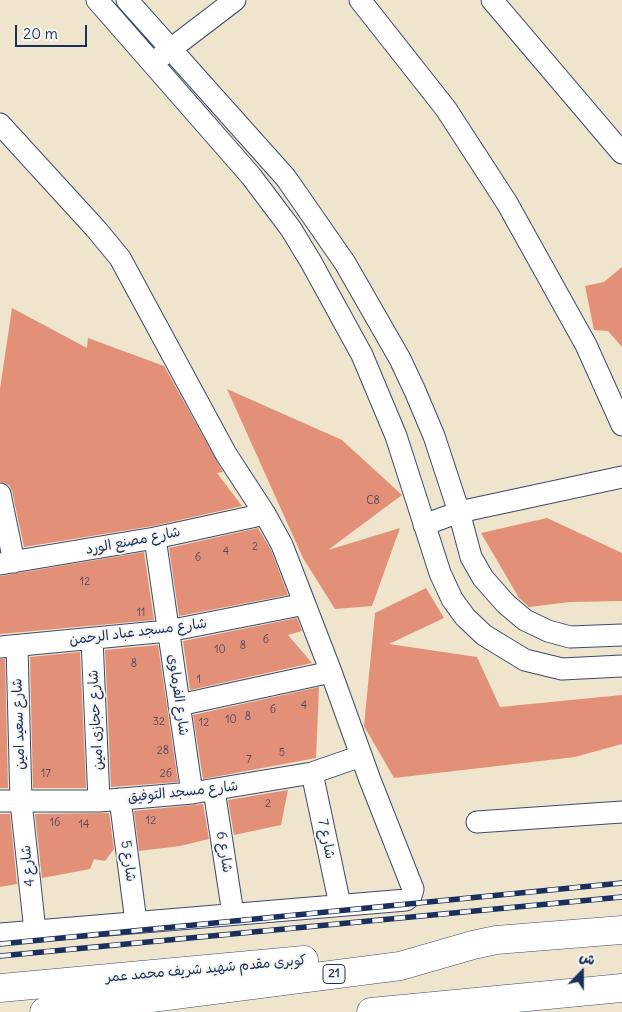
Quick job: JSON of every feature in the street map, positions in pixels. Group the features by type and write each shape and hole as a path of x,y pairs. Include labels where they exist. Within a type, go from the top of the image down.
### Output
{"highway":[{"name":"21","path":"44,1012 400,966 473,945 520,937 622,930"},
{"name":"كوبرى مقدم شهيد شريف محمد عمر","path":"0,988 473,945"},
{"path":"371,1012 622,988"}],"street":[{"path":"97,0 251,176 291,229 311,262 362,355 396,436 440,573 452,599 465,617 484,636 525,660 562,669 622,666"},
{"path":"127,0 286,178 345,263 400,359 415,391 434,436 475,566 483,578 506,604 525,620 548,631 570,637 622,635"},
{"path":"153,62 235,0"},
{"path":"360,0 446,109 507,204 586,345 622,425"},
{"path":"492,0 622,153"},
{"path":"0,124 120,258 226,454 265,514 282,545 361,756 413,887 413,892 406,900 0,934"},
{"path":"424,525 459,512 622,477"},
{"path":"0,494 7,563"},
{"name":"شارع مصنع الورد","path":"7,563 155,538 265,514"},
{"name":"شارع الفرماوى","path":"155,538 192,793"},
{"name":"شارع مسجد عباد الرحمن","path":"8,646 168,631 305,604"},
{"name":"شارع حجازى امين","path":"92,639 110,800"},
{"name":"شارع سعيد امين","path":"8,646 21,802"},
{"path":"179,705 331,672"},
{"name":"شارع مسجد التوفيق","path":"0,802 110,800 192,793 312,773 361,756"},
{"name":"شارع 7","path":"312,773 340,905"},
{"name":"شارع 6","path":"214,790 233,914"},
{"name":"شارع 5","path":"110,800 136,922"},
{"name":"شارع 4","path":"21,802 35,931"},
{"path":"477,822 622,812"}],"building":[{"path":"622,267 622,347 608,331 594,330 585,286 604,282"},
{"path":"12,308 87,348 88,338 164,366 223,472 217,473 242,506 153,526 24,547 12,491 9,485 0,482 0,389"},
{"path":"227,389 342,440 402,495 328,550 400,528 372,606 335,609 303,558"},
{"path":"547,518 622,553 622,601 570,602 529,607 519,598 481,533"},
{"path":"258,528 271,550 288,595 179,616 169,548"},
{"path":"144,552 154,620 0,634 0,576"},
{"path":"426,588 444,618 389,644 477,657 500,707 622,695 622,744 575,757 394,778 364,726 375,613"},
{"path":"297,618 302,631 288,635 312,663 190,690 183,641"},
{"path":"158,645 178,782 111,787 105,650"},
{"path":"80,652 86,788 33,788 30,657"},
{"path":"0,659 5,659 8,788 0,788"},
{"path":"319,687 316,758 203,779 193,715"},
{"path":"288,790 281,825 234,835 228,800"},
{"path":"203,804 209,839 180,846 139,851 134,811"},
{"path":"109,813 114,849 105,861 94,859 90,869 42,878 35,814"},
{"path":"0,814 10,814 17,884 0,887"}],"railway":[{"path":"0,944 622,883"},
{"path":"0,956 622,897"}]}
